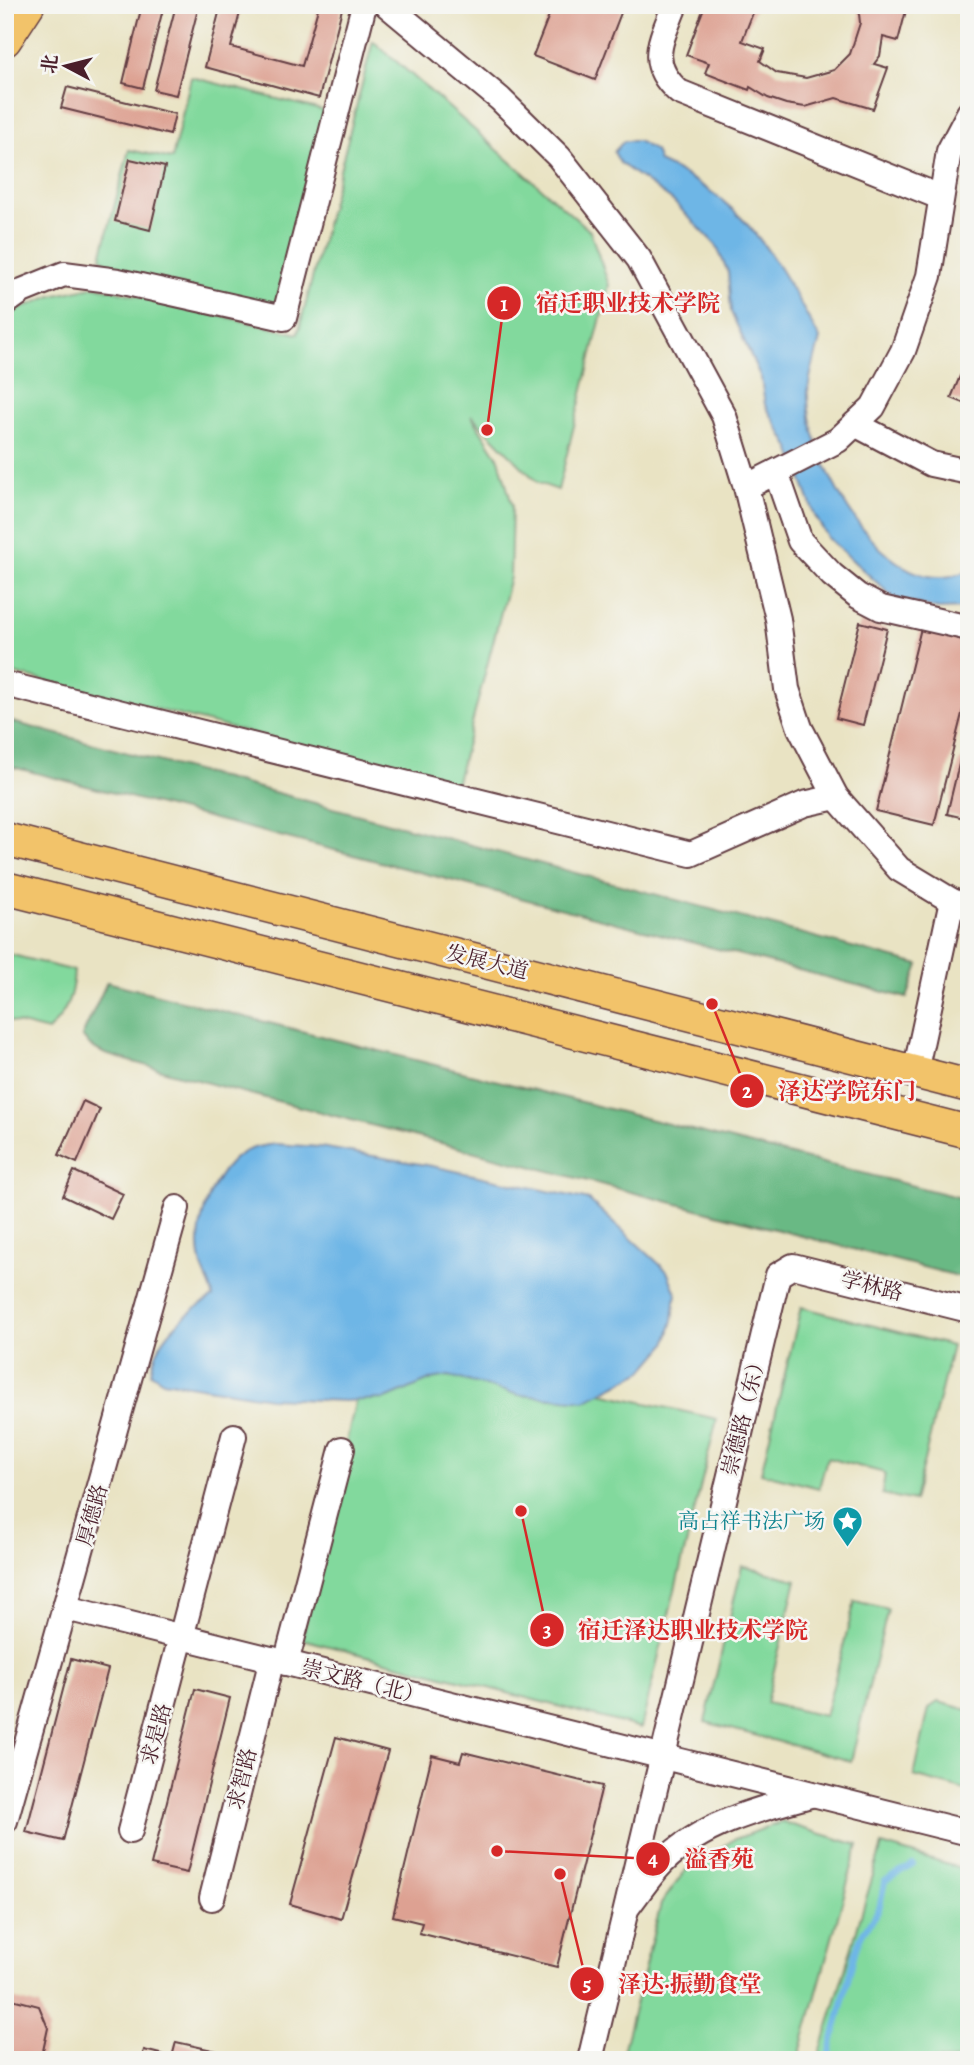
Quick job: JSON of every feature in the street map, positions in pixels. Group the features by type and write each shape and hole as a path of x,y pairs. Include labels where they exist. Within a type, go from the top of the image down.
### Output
{"main road":[{"path":"5,40 28,5"},
{"name":"发展大道","path":"5,839 969,1086"},
{"path":"5,888 969,1132"}],"lane":[{"path":"5,303 22,291 64,274 118,281 284,318 364,5"},
{"path":"387,5 500,99 559,157 639,259 724,416 746,487 778,619 787,689 800,728 836,797 899,869 960,905 915,1072"},
{"path":"675,5 658,59 664,79 679,92 940,197"},
{"path":"746,487 838,440 873,407 903,351 929,276 949,151 969,113"},
{"path":"855,424 931,464 969,472"},
{"path":"776,472 800,541 832,575 858,596 881,608 969,628"},
{"path":"5,684 691,854 804,804 836,797"},
{"name":"厚德路","path":"5,1821 177,1209"},
{"name":"学林路","path":"778,1275 793,1266 969,1310"},
{"name":"崇德路（东）","path":"590,2060 778,1275"},
{"name":"求是路","path":"130,1831 234,1436"},
{"name":"求智路","path":"212,1898 342,1449"},
{"name":"崇文路（北）","path":"66,1608 969,1833"},
{"path":"624,1911 663,1862 694,1840 740,1813 814,1794"}],"green space":[{"path":"373,41 590,231 609,285 558,490 538,483 471,415 499,459 512,505 510,577 456,785 5,671 5,318 12,312 52,296 96,286 298,334"},
{"path":"191,77 325,111 276,304 268,307 110,268 101,257 129,150 172,159"},
{"path":"5,720 919,965 907,998 5,765"},
{"path":"5,953 74,971 67,1004 48,1031 5,1020"},
{"path":"107,982 969,1200 969,1279 219,1086 105,1054 90,1046 82,1036"},
{"path":"801,1307 952,1346 914,1501 882,1494 885,1473 827,1458 819,1488 761,1473"},
{"path":"369,1341 717,1419 641,1728 302,1639"},
{"path":"742,1566 796,1580 766,1703 825,1716 855,1601 888,1609 851,1761 705,1722"},
{"path":"938,1702 969,1710 969,1791 914,1776 929,1708"},
{"path":"782,1822 858,1845 798,2060 621,2059 661,1904 685,1871 735,1839"},
{"path":"882,1845 969,1871 969,2060 818,2060"}],"water":[{"path":"624,141 638,141 655,151 659,162 716,195 738,214 773,258 820,339 808,392 810,417 818,447 831,478 848,508 869,536 892,558 917,573 943,577 969,571 969,608 938,609 894,598 829,539 815,516 790,448 765,405 761,378 731,312 728,272 716,245 673,201 620,163 614,152"},
{"path":"275,1144 320,1147 432,1166 589,1200 667,1271 676,1293 673,1320 666,1344 643,1371 585,1401 519,1395 449,1376 432,1379 386,1399 345,1401 270,1398 163,1381 151,1373 158,1349 182,1319 213,1297 199,1253 201,1223 210,1194 225,1169 239,1155 253,1148"}],"building":[{"path":"142,5 164,5 143,88 123,83"},
{"path":"176,5 199,5 176,95 154,90"},
{"path":"221,5 242,5 231,47 302,66 319,5 343,5 319,98 205,67"},
{"path":"553,5 624,5 595,80 533,56"},
{"path":"705,5 756,5 742,41 765,49 760,61 777,73 806,78 834,70 850,54 860,23 858,5 907,7 898,41 883,37 880,56 874,64 888,68 873,109 836,98 805,107 786,104 768,98 750,87 749,90 705,73 709,63 686,55"},
{"path":"67,87 175,114 170,135 61,108"},
{"path":"130,159 165,167 150,230 115,221"},
{"path":"960,376 969,380 969,405 951,398"},
{"path":"860,622 887,629 863,725 836,718"},
{"path":"921,628 969,639 969,686 934,825 876,811"},
{"path":"960,760 969,762 969,819 947,814"},
{"path":"83,1101 100,1109 77,1163 59,1155"},
{"path":"74,1171 123,1194 111,1219 63,1196"},
{"path":"71,1659 108,1669 63,1841 26,1832"},
{"path":"195,1689 230,1698 187,1873 151,1865"},
{"path":"336,1737 388,1751 341,1919 290,1904"},
{"path":"463,1752 602,1786 557,1967 419,1933 422,1923 393,1916 432,1755 460,1762"},
{"path":"8,1998 39,2006 48,2028 41,2060 5,2060"},
{"path":"176,2042 217,2051 215,2060 141,2060 144,2050 172,2057"}],"waterway":[{"path":"828,2060 855,1952 862,1934 879,1909 885,1881 913,1865"}],"place":[{"name":"宿迁职业技术学院","path":"487,430"},
{"name":"泽达学院东门","path":"712,1004"},
{"name":"宿迁泽达职业技术学院","path":"521,1511"},
{"name":"高占祥书法广场","path":"848,1548"},
{"name":"溢香苑","path":"497,1851"},
{"name":"泽达·振勤食堂","path":"560,1874"}]}
